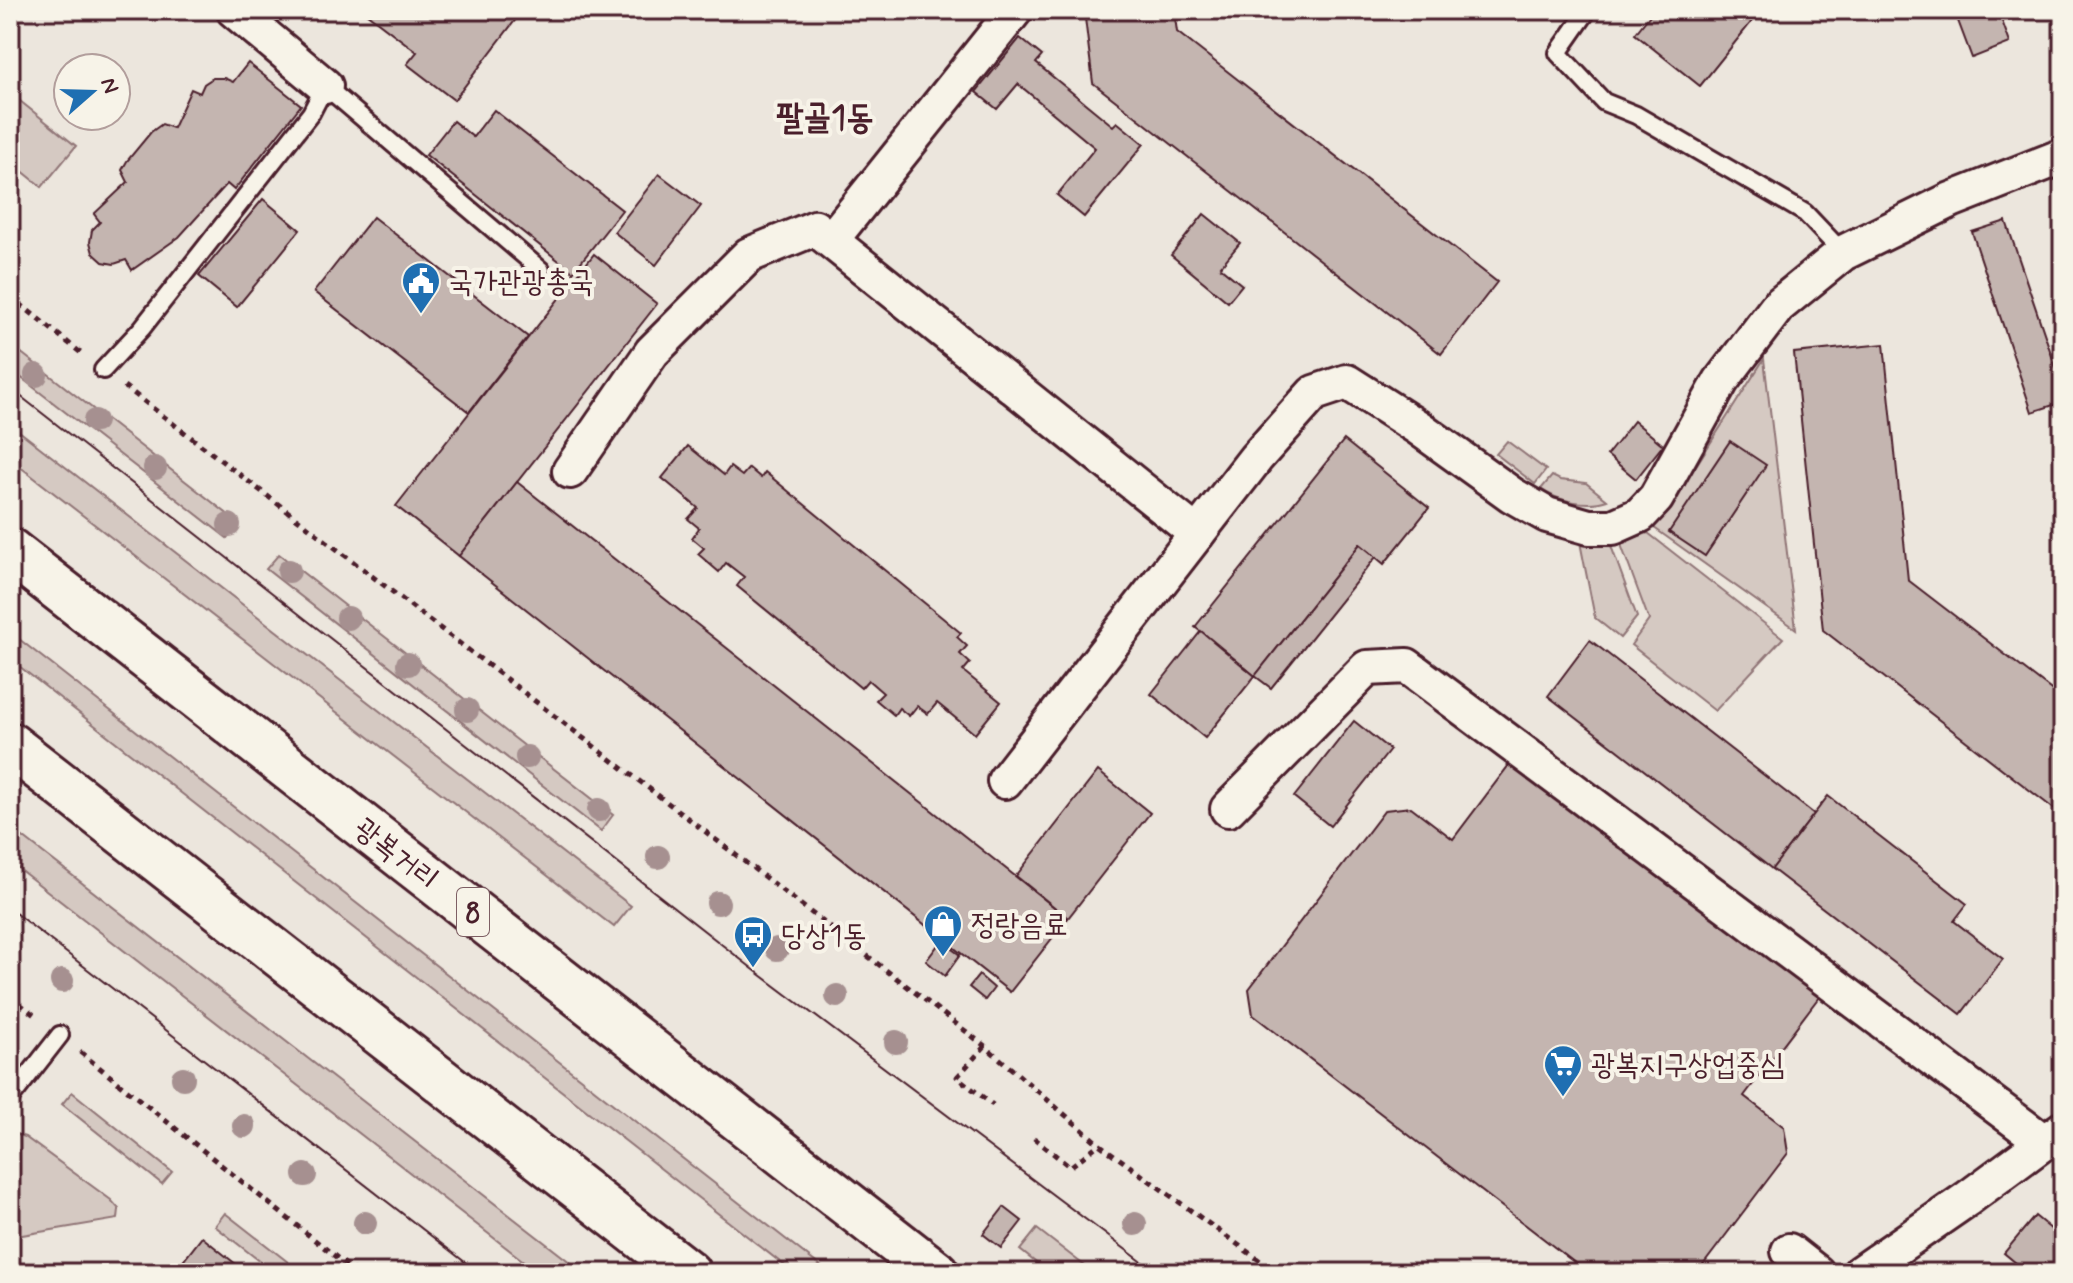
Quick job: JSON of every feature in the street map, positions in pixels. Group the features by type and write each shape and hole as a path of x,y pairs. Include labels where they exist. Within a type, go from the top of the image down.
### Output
{"highway":[{"name":"광복거리","path":"10,551 936,1273"},
{"path":"10,745 688,1273"}],"street":[{"path":"234,10 325,86"},
{"path":"831,240 1015,10"},
{"path":"1005,781 1256,458 1314,393 1347,382 1419,428 1512,495 1547,515 1589,527 1613,527 1640,515 1656,498 1721,381 1778,306 1843,253 1951,200 2063,156"},
{"path":"570,471 652,352 749,255 815,228 1197,534"},
{"path":"1228,809 1367,668 1407,666 2054,1135 1860,1273"},
{"path":"1789,1251 1817,1273"}],"lane":[{"path":"1588,10 1558,53 1604,102 1636,115 1805,213 1843,253"},
{"path":"103,370 142,328 311,113 325,86 541,270"},
{"path":"10,1099 60,1035"}],"path":[{"path":"10,296 985,1046 1099,1144 1277,1273"},
{"path":"10,996 356,1273"},
{"path":"985,1046 957,1077 993,1105"},
{"path":"1034,1138 1070,1167 1099,1144"}],"shaded area":[{"path":"10,93 52,127 52,132 59,132 76,146 42,187 10,161"},
{"path":"10,344 239,523 227,538 10,369"},
{"path":"1764,359 1796,629 1650,525 1667,511"},
{"path":"10,424 631,906 614,927 10,459"},
{"path":"1507,441 1546,470 1535,484 1496,454"},
{"path":"1552,476 1586,483 1607,500 1582,503 1555,497 1541,489"},
{"path":"1648,533 1783,638 1715,711 1631,645 1649,620 1620,542"},
{"path":"1580,542 1610,543 1637,617 1620,638 1595,618"},
{"path":"279,554 613,815 601,831 266,569"},
{"path":"10,632 829,1273 794,1273 10,659"},
{"path":"10,827 584,1273 539,1273 10,862"},
{"path":"72,1092 172,1172 162,1184 62,1104"},
{"path":"15,1134 25,1137 111,1200 119,1209 118,1219 10,1237 10,1138"},
{"path":"225,1213 302,1273 275,1273 215,1226"},
{"path":"1037,1229 1094,1273 1049,1273 1020,1250"}],"building":[{"path":"362,10 523,10 454,100 407,64 417,52"},
{"path":"1084,10 1174,10 1177,32 1497,282 1441,354 1093,83"},
{"path":"1654,10 1761,10 1700,86 1635,34"},
{"path":"1954,10 1998,10 2010,43 1972,58"},
{"path":"1020,38 1042,56 1036,63 1113,126 1117,122 1144,144 1084,217 1057,195 1095,148 1018,84 997,109 976,92"},
{"path":"248,63 301,105 234,190 227,184 179,237 132,270 126,260 114,264 103,262 93,253 90,242 92,230 100,222 94,214 128,182 122,170 127,161 151,132 162,124 173,128 191,89 200,93 204,84 213,78 233,82"},
{"path":"494,110 622,210 573,272 426,155 453,121 473,137"},
{"path":"659,174 701,206 656,265 614,232"},
{"path":"263,199 300,230 237,307 199,276"},
{"path":"1204,214 1240,243 1220,267 1242,285 1228,302 1171,255"},
{"name":"국가관광총국","path":"373,217 528,337 469,412 314,292"},
{"path":"2006,221 2056,368 2063,366 2063,402 2032,412 1972,232"},
{"path":"594,254 657,304 459,556 396,506"},
{"path":"1884,344 1908,580 2063,699 2063,816 1823,630 1794,353"},
{"path":"1634,421 1663,445 1636,479 1607,455"},
{"path":"1344,440 1429,508 1384,564 1360,544 1255,676 1195,627"},
{"path":"1730,441 1766,465 1705,556 1669,532"},
{"path":"688,446 724,475 730,467 742,476 749,468 761,478 765,472 961,633 957,637 967,646 960,654 970,663 963,671 1001,702 975,734 937,703 928,714 917,706 909,716 899,708 894,715 876,700 883,693 868,680 861,688 737,586 744,577 726,563 719,572 698,554 704,548 692,538 699,528 688,519 698,508 662,478"},
{"path":"517,482 1068,918 1010,992 459,556"},
{"path":"1360,544 1376,557 1271,688 1255,676"},
{"path":"1201,631 1255,676 1205,738 1151,694"},
{"path":"1590,640 1814,814 1772,869 1548,696"},
{"path":"1354,721 1390,750 1330,826 1294,797"},
{"path":"1512,761 1819,997 1744,1096 1784,1127 1788,1153 1697,1273 1588,1273 1253,1015 1249,989 1385,810 1411,807 1453,839"},
{"path":"1098,771 1150,813 1068,918 1016,876"},
{"path":"1828,796 1967,904 1954,921 2003,959 1961,1014 1772,869"},
{"name":"정랑음료","path":"941,941 960,955 945,976 926,961"},
{"name":"정랑음료","path":"979,975 994,988 985,1000 969,987"},
{"path":"1004,1207 1022,1221 1001,1248 983,1234"},
{"path":"2035,1216 2063,1239 2063,1273 2028,1273 2004,1253"},
{"path":"202,1237 247,1273 174,1273"}],"tram line":[{"path":"10,388 753,969 1157,1273"},
{"path":"10,909 479,1273"}],"place":[{"name":"국가관광총국","path":"421,315"},
{"name":"정랑음료","path":"943,958"},
{"name":"당상1동","path":"753,969"},
{"name":"광복지구상업중심","path":"1563,1098"}],"district":[{"name":"팔골1동","path":"825,116"}]}
